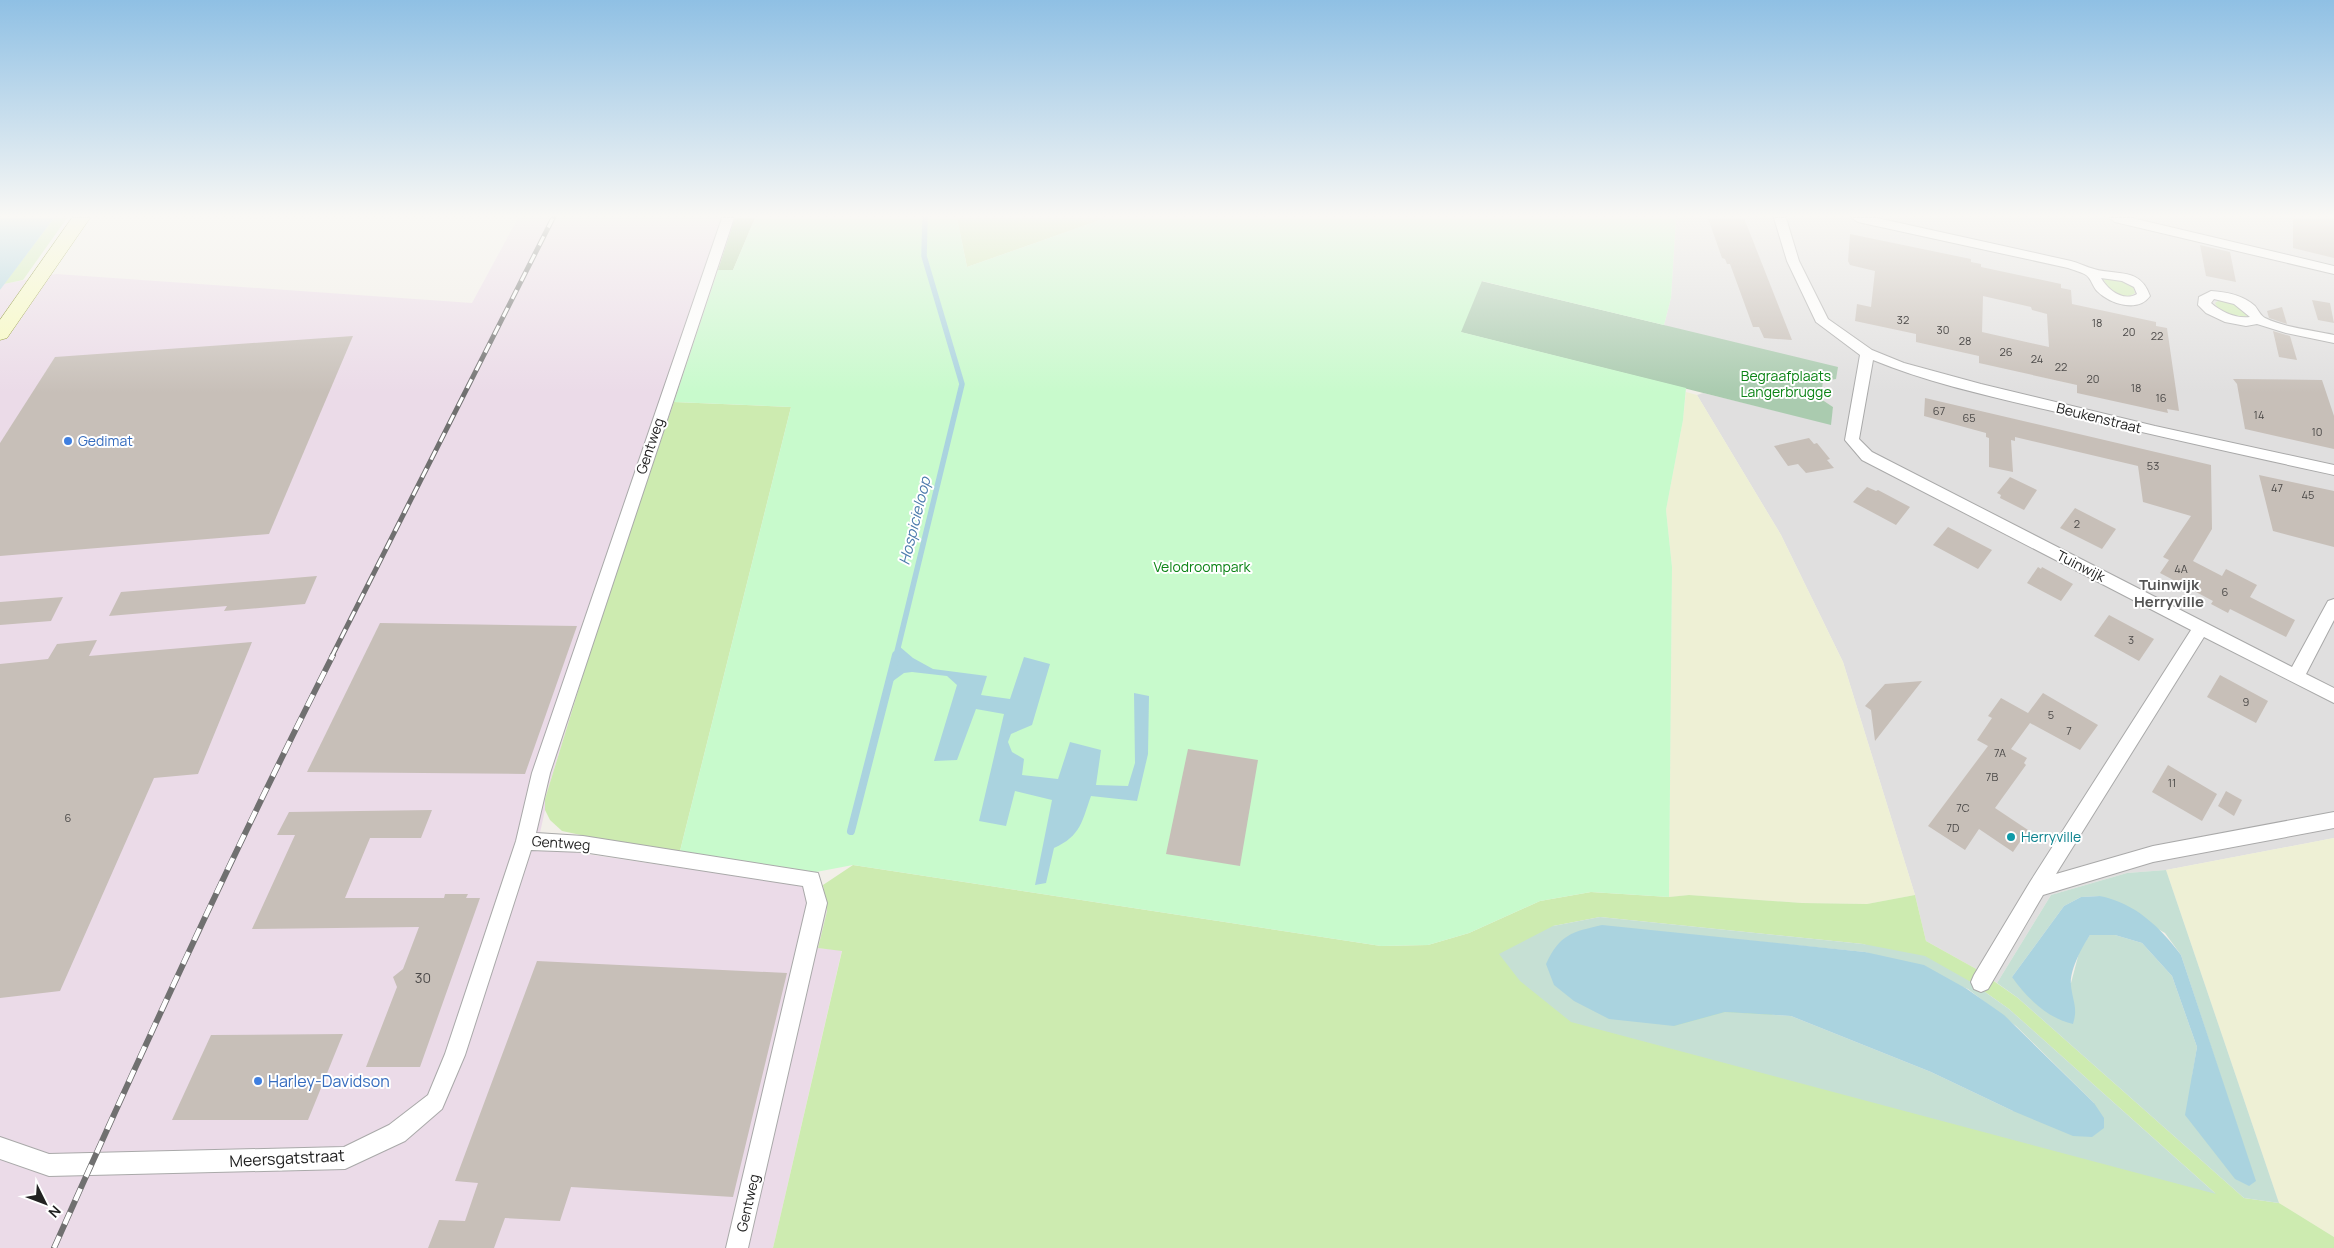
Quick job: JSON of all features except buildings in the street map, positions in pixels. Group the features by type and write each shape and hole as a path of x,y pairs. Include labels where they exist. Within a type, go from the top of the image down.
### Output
{"main road":[{"path":"0,334 40,276"}],"street":[{"name":"Gentweg","path":"708,276 540,773 525,841 583,844 811,880 817,903 737,1248"},
{"name":"Beukenstraat","path":"1800,276 1823,322 1867,353 1899,366 1981,389 2155,432 2334,470"},
{"path":"2258,320 2286,329 2334,339"},
{"name":"Tuinwijk","path":"1867,353 1852,440 1867,456 2334,696"},
{"path":"2296,676 2334,605"},
{"path":"1981,982 2036,888 2202,627"},
{"path":"2036,888 2153,854 2334,820"},
{"name":"Meersgatstraat","path":"0,1148 49,1165 345,1158 397,1133 434,1102 455,1055 525,841"}],"shaded area":[{"path":"44,276 88,276 472,303 486,276 703,276 582,625 598,626 545,799 545,810 536,851 559,850 792,884 823,885 827,911 818,948 842,950 773,1248 0,1248 0,290 4,284"},
{"path":"1672,276 2334,276 2334,838 2166,870 2127,873 2051,895 1997,983 1978,970 1926,941 1915,895 1843,662 1781,535 1697,395 1703,393 1830,424 1833,407 1821,399 1823,381 1664,325 1671,298"}],"green space":[{"path":"10,276 26,276 23,280 4,284"},
{"name":"Velodroompark","path":"716,276 1672,276 1671,298 1664,325 1482,281 1461,332 1686,388 1683,420 1666,510 1672,567 1669,897 1591,892 1540,901 1469,933 1428,945 1381,946 853,865 816,872 680,851 791,407 674,402"},
{"path":"2103,278 2121,280 2133,286 2135,293 2125,296 2120,295 2108,287"},
{"name":"Begraafplaats Langerbrugge","path":"1481,281 1838,367 1836,379 1823,381 1821,399 1833,407 1831,425 1460,332"},
{"path":"2221,299 2233,301 2248,316 2234,316 2220,310 2215,303"},
{"path":"1686,392 1697,395 1781,535 1843,662 1915,895 1867,904 1802,903 1689,895 1669,897 1672,567 1666,510 1683,420"},
{"path":"674,402 791,407 680,851 628,845 562,831 550,820 545,810 545,799 598,626"},
{"path":"2334,838 2334,1237 2279,1203 2166,870"},
{"path":"853,865 1381,946 1428,945 1469,933 1540,901 1591,892 1669,897 1689,895 1802,903 1867,904 1915,895 1926,941 1978,970 2018,998 2244,1198 2279,1203 2334,1237 2334,1248 773,1248 842,951 818,948 827,911 823,885","holes":["1600,917 1863,944 1971,982 2009,1009 2215,1193 1553,926"]},
{"path":"2166,870 2279,1203 2244,1198 2018,998 1997,983 2051,895 2127,873","holes":["2100,896 2165,933 2181,955 2255,1181 2192,1077 2197,1047 2172,976 2142,943 2115,935 2090,935 2080,949 2071,983 2012,977 2064,906 2081,897"]},
{"path":"1600,917 1863,944 1925,956 1971,982 2009,1009 2216,1194 1571,1022 1520,981 1499,954 1553,926","holes":["1672,933 1865,952 1968,989 2016,1026 2094,1103 2013,1111 1931,1072 1791,1016 1725,1012 1674,1026"]}],"water":[{"path":"0,276 10,276 0,290"},
{"path":"899,646 913,658 933,669 987,676 981,695 1010,699 1024,657 1050,664 1032,725 1011,734 1008,742 1012,752 1024,759 1022,775 1058,779 1070,742 1101,750 1096,785 1128,786 1135,763 1134,693 1149,696 1148,754 1137,801 1091,796 1075,833 1054,848 1046,883 1035,885 1052,800 1015,791 1006,826 979,821 1004,714 976,709 957,760 934,761 957,685 947,676 912,672 904,673 889,684"},
{"path":"2100,896 2124,904 2146,918 2181,955 2256,1181 2249,1186 2235,1179 2185,1115 2197,1047 2172,976 2142,943 2115,935 2090,935 2080,952 2072,973 2071,986 2075,1009 2073,1024 2055,1017 2038,1006 2012,977 2064,906 2081,897"},
{"path":"1602,925 1865,952 1924,965 1967,989 2004,1015 2094,1103 2104,1118 2104,1128 2092,1137 2073,1136 2013,1111 1931,1072 1791,1016 1725,1012 1674,1026 1609,1019 1574,1001 1554,985 1546,964 1556,946 1562,940 1583,930"}],"waterway":[{"name":"Hospicieloop","path":"896,656 962,384 930,276"},
{"name":"Hospicieloop","path":"851,831 896,655"}],"railway":[{"path":"332,656 524,276"},
{"path":"54,1248 190,950 260,802 333,655"}],"place":[{"name":"Gedimat","path":"68,441"},
{"name":"Herryville","path":"2011,837"},
{"name":"Harley-Davidson","path":"258,1081"}],"district":[{"name":"Tuinwijk Herryville","path":"2169,594"}]}
